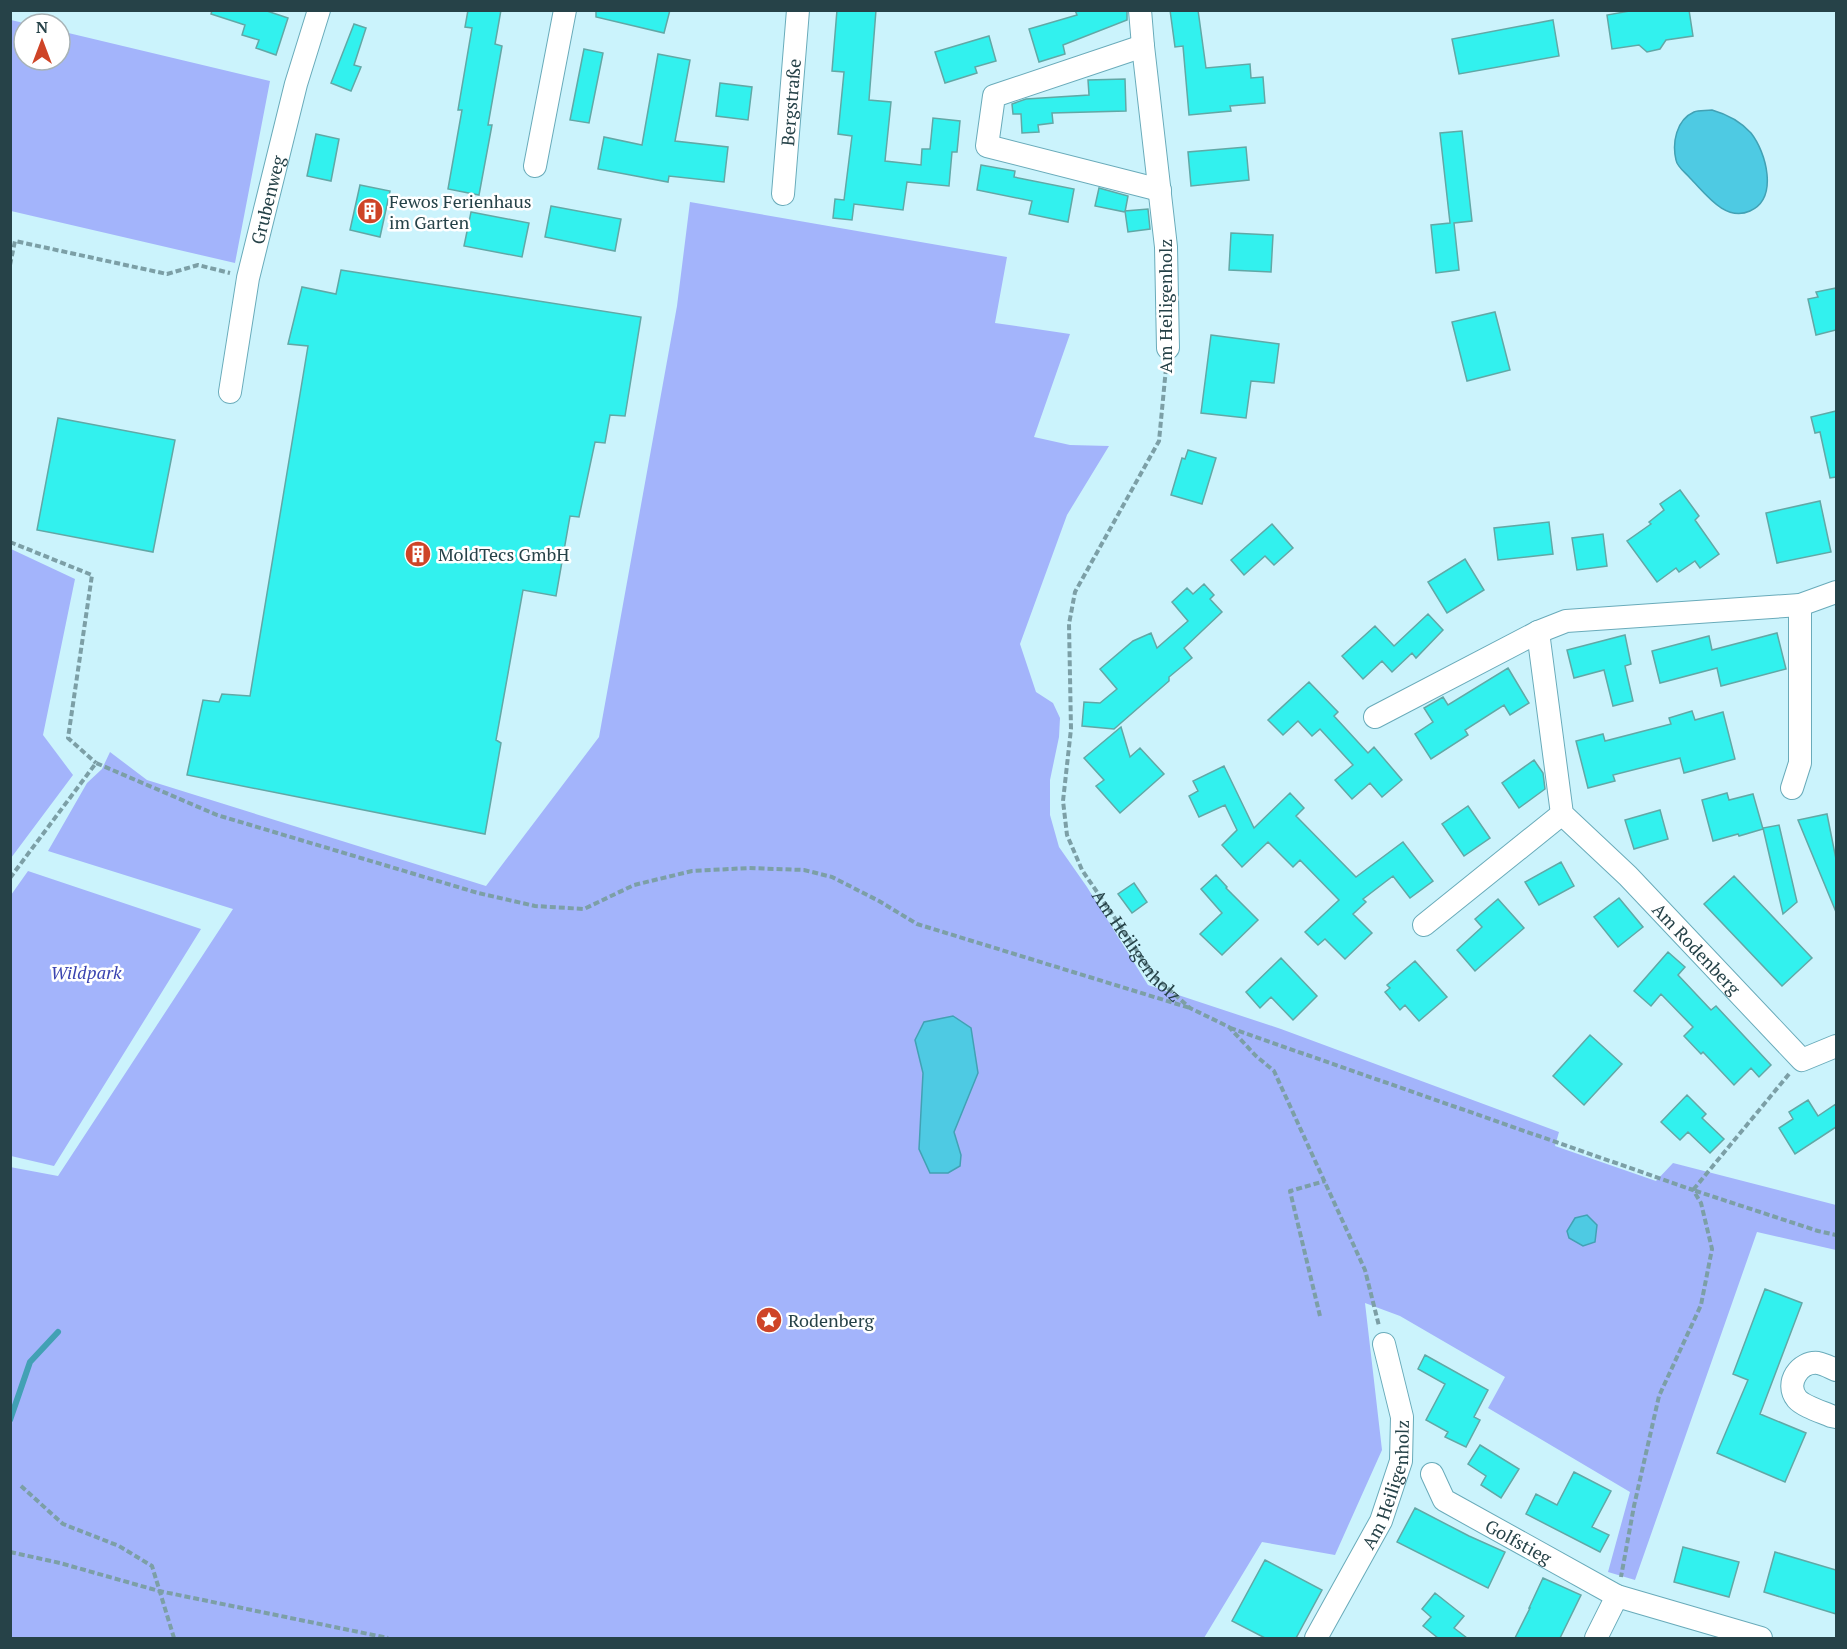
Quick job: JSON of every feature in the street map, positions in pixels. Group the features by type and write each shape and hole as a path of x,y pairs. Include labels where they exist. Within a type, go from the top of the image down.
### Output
{"street":[{"name":"Grubenweg","path":"230,392 248,278 296,84 319,10"},
{"path":"534,166 565,10"},
{"name":"Bergstraße","path":"783,194 798,10"},
{"name":"Am Heiligenholz","path":"1140,10 1166,247 1168,348"},
{"path":"1143,46 994,96 987,146 1161,190"},
{"path":"1375,717 1538,632 1566,621 1800,605 1836,592"},
{"path":"1792,788 1800,763 1800,605"},
{"path":"1424,925 1562,814 1538,632"},
{"name":"Am Rodenberg","path":"1562,814 1628,876 1802,1060"},
{"path":"1802,1060 1836,1046"},
{"name":"Am Heiligenholz","path":"1316,1638 1381,1521 1401,1461 1402,1418 1384,1344"},
{"path":"1836,1370 1819,1363 1805,1364 1793,1379 1793,1392 1798,1401 1836,1417"},
{"name":"Golfstieg","path":"1432,1474 1444,1500 1617,1596 1761,1638"},
{"path":"1596,1638 1617,1596"}],"path":[{"path":"10,265 15,242 167,274 198,265 248,278"},
{"name":"Am Heiligenholz","path":"1168,348 1159,441 1076,592 1069,624 1071,729 1063,801 1067,835 1082,870 1155,977 1190,1008 1228,1027 1274,1071 1365,1270 1384,1344"},
{"path":"10,542 92,575 68,738 96,763 217,815 478,893 534,906 584,909 634,885 692,871 749,868 804,870 832,877 917,924 1190,1008"},
{"path":"10,878 96,763"},
{"path":"1228,1027 1693,1190 1836,1235"},
{"path":"1693,1190 1802,1060"},
{"path":"1320,1316 1290,1191 1325,1181"},
{"path":"1617,1596 1634,1506 1659,1396 1701,1305 1712,1249 1701,1203 1693,1190"},
{"path":"21,1486 63,1524 119,1546 152,1566 174,1638"},
{"path":"10,1551 159,1591 388,1638"}],"green space":[{"path":"11,20 12,72 72,72 72,34 270,81 235,263 11,211"},
{"path":"690,202 1007,257 995,323 1070,334 1034,437 1070,445 1109,446 1067,515 1020,644 1036,692 1053,703 1060,718 1059,737 1050,780 1050,815 1059,847 1087,887 1148,985 1281,1029 1559,1132 1555,1146 1656,1181 1673,1163 1836,1205 1836,1250 1757,1232 1635,1580 1608,1572 1630,1492 1488,1408 1505,1377 1400,1316 1365,1303 1382,1450 1335,1555 1262,1542 1204,1638 11,1638 10,1167 58,1176 233,909 48,851 87,783 102,769 110,752 147,780 486,886 599,737 677,306"},
{"path":"11,549 75,579 43,735 73,775 11,858"},
{"name":"Wildpark","path":"28,871 201,929 54,1166 11,1156 11,895"}],"shaded area":[{"path":"1712,110 1743,125 1751,133 1761,151 1767,174 1767,186 1765,196 1759,205 1750,211 1732,213 1724,210 1709,198 1677,163 1675,139 1679,126 1694,112"},
{"path":"953,1016 971,1028 978,1073 954,1132 961,1155 960,1166 948,1173 930,1173 919,1149 923,1073 915,1040 924,1022"},
{"path":"1587,1215 1597,1225 1595,1242 1583,1246 1569,1238 1567,1231 1575,1218"}],"building":[{"path":"212,10 264,10 288,18 276,55 256,48 259,40 242,35 245,25 211,14"},
{"path":"468,10 501,10 495,44 502,46 488,125 492,125 479,195 448,189 462,110 458,110 472,28 465,27"},
{"path":"596,10 670,10 664,33 596,17"},
{"path":"837,10 876,10 869,100 891,102 885,161 921,165 922,149 930,149 933,118 960,121 957,152 952,152 949,186 907,182 903,210 854,204 852,220 833,218 835,199 844,200 852,136 838,134 844,72 832,71"},
{"path":"1075,10 1127,10 1127,20 1063,45 1065,54 1039,62 1029,29 1077,15"},
{"path":"1170,10 1198,10 1206,68 1250,64 1251,78 1263,77 1265,103 1230,106 1231,111 1189,115 1183,46 1175,47"},
{"path":"1635,10 1689,10 1693,36 1666,40 1660,49 1647,52 1639,45 1612,49 1607,15"},
{"path":"1553,20 1559,56 1459,74 1452,39"},
{"path":"354,24 366,28 354,65 361,67 351,91 331,83"},
{"path":"989,36 996,61 975,67 977,73 945,83 935,52"},
{"path":"584,49 603,53 589,123 570,120"},
{"path":"658,54 690,60 675,141 728,147 724,182 669,176 668,182 598,169 604,137 642,145"},
{"path":"1125,79 1126,111 1052,113 1053,123 1038,125 1039,132 1022,133 1021,114 1013,114 1012,104 1026,99 1089,95 1088,80"},
{"path":"720,83 752,87 748,120 716,116"},
{"path":"1462,131 1472,221 1454,223 1459,270 1436,273 1431,225 1450,223 1440,133"},
{"path":"316,134 339,139 331,181 307,176"},
{"path":"1246,147 1249,180 1191,186 1188,152"},
{"path":"981,165 1015,171 1014,177 1074,189 1068,222 1029,214 1032,201 977,190"},
{"name":"Fewos Ferienhaus im Garten","path":"360,185 390,191 380,237 350,230"},
{"path":"1099,188 1128,196 1125,212 1095,206"},
{"path":"551,206 621,219 615,251 545,237"},
{"path":"1148,209 1150,229 1128,232 1125,211"},
{"path":"471,212 529,223 522,257 464,246"},
{"path":"1231,233 1273,235 1271,272 1229,270"},
{"name":"MoldTecs GmbH","path":"341,270 641,317 625,416 610,415 605,443 595,442 579,517 570,516 556,596 523,590 496,740 501,743 485,834 187,775 203,700 219,702 222,694 250,696 308,346 288,344 302,287 336,294"},
{"path":"1836,288 1836,330 1816,335 1808,299 1818,297 1816,292"},
{"path":"1495,312 1510,370 1467,381 1452,322"},
{"path":"1211,335 1279,344 1274,383 1251,381 1246,418 1201,413"},
{"path":"1836,411 1836,477 1830,478 1820,432 1815,433 1811,417"},
{"path":"58,418 175,440 153,552 37,530"},
{"path":"1188,450 1216,458 1202,504 1171,495 1182,458 1185,459"},
{"path":"1680,490 1699,516 1695,520 1719,554 1700,568 1695,561 1679,572 1676,568 1657,582 1627,541 1651,524 1649,522 1664,510 1660,504"},
{"path":"1820,501 1831,552 1777,563 1766,513"},
{"path":"1549,522 1553,554 1498,560 1494,528"},
{"path":"1272,524 1293,548 1274,565 1265,556 1244,575 1231,560"},
{"path":"1603,534 1607,566 1577,570 1572,538"},
{"path":"1465,559 1484,590 1447,613 1428,582"},
{"path":"1204,584 1214,595 1210,599 1222,612 1184,648 1192,658 1114,729 1082,726 1084,702 1100,703 1117,689 1100,669 1133,641 1151,633 1157,648 1188,621 1172,602 1187,588 1193,594"},
{"path":"1428,614 1443,630 1416,658 1412,653 1392,672 1382,661 1363,679 1342,656 1375,626 1394,646"},
{"path":"1777,633 1786,669 1721,686 1717,668 1660,683 1652,651 1709,636 1712,650"},
{"path":"1625,635 1631,664 1625,666 1633,701 1613,706 1604,670 1574,678 1567,650"},
{"path":"1508,668 1529,703 1510,715 1504,705 1465,730 1468,735 1431,759 1415,734 1433,722 1424,708 1443,697 1448,705"},
{"path":"1309,682 1338,712 1334,716 1368,753 1374,747 1402,780 1382,797 1370,783 1352,799 1335,780 1353,765 1320,729 1312,736 1298,721 1283,735 1268,720"},
{"path":"1692,711 1695,720 1723,712 1735,759 1684,773 1680,758 1613,775 1615,781 1588,788 1576,741 1603,734 1605,741 1671,724 1669,718"},
{"path":"1121,727 1130,757 1140,748 1164,774 1120,813 1096,786 1104,780 1084,758"},
{"path":"1534,760 1543,773 1545,789 1519,808 1502,783"},
{"path":"1224,766 1254,828 1290,793 1304,808 1296,816 1356,877 1403,842 1433,881 1410,898 1393,876 1363,899 1366,902 1353,914 1372,933 1345,959 1325,939 1318,945 1305,932 1339,900 1300,860 1293,867 1268,842 1242,867 1222,845 1237,830 1225,805 1199,817 1189,796 1198,791 1193,781"},
{"path":"1727,793 1729,800 1753,794 1763,829 1713,841 1702,800"},
{"path":"1468,806 1490,838 1464,856 1442,824"},
{"path":"1660,810 1668,839 1634,849 1625,820"},
{"path":"1827,814 1836,859 1836,912 1798,820"},
{"path":"1779,825 1797,902 1783,914 1763,828"},
{"path":"1561,862 1574,886 1539,905 1525,882"},
{"path":"1216,875 1258,920 1222,955 1200,934 1222,913 1201,889"},
{"path":"1734,876 1812,958 1782,986 1704,904"},
{"path":"1134,883 1147,902 1132,913 1118,894"},
{"path":"1619,898 1643,927 1618,947 1594,917"},
{"path":"1498,899 1524,928 1475,971 1457,950 1482,927 1475,919"},
{"path":"1668,952 1685,967 1678,975 1711,1010 1716,1006 1771,1065 1759,1077 1751,1068 1734,1085 1703,1052 1701,1054 1684,1036 1693,1027 1661,994 1651,1006 1634,991"},
{"path":"1281,958 1317,996 1293,1020 1271,997 1260,1008 1246,992"},
{"path":"1415,961 1447,997 1419,1021 1405,1005 1400,1010 1385,992 1390,988 1387,985"},
{"path":"1590,1035 1622,1064 1584,1105 1553,1076"},
{"path":"1687,1095 1706,1114 1702,1118 1724,1139 1710,1153 1688,1132 1680,1140 1661,1122"},
{"path":"1808,1100 1818,1116 1836,1104 1836,1127 1795,1154 1779,1128 1793,1119 1789,1112"},
{"path":"1765,1289 1802,1303 1760,1414 1806,1433 1785,1482 1717,1453 1748,1380 1733,1374"},
{"path":"1425,1355 1488,1390 1474,1417 1480,1420 1466,1447 1445,1437 1448,1432 1426,1420 1445,1384 1418,1369"},
{"path":"1480,1445 1519,1469 1501,1498 1481,1485 1486,1476 1468,1464"},
{"path":"1574,1472 1611,1491 1592,1527 1609,1535 1600,1552 1526,1514 1536,1494 1557,1505"},
{"path":"1415,1508 1505,1552 1488,1588 1397,1542"},
{"path":"1683,1547 1739,1562 1729,1597 1674,1582"},
{"path":"1775,1552 1836,1570 1836,1614 1764,1592"},
{"path":"1265,1560 1322,1590 1296,1638 1265,1638 1232,1621"},
{"path":"1543,1578 1581,1595 1560,1638 1515,1638 1530,1608"},
{"path":"1435,1593 1464,1616 1454,1628 1467,1638 1438,1638 1423,1626 1431,1617 1422,1609"}],"waterway":[{"path":"10,1420 30,1362 58,1332"}],"place":[{"name":"Fewos Ferienhaus im Garten","path":"370,211"},
{"name":"MoldTecs GmbH","path":"418,554"},
{"name":"Rodenberg","path":"769,1320"}]}
